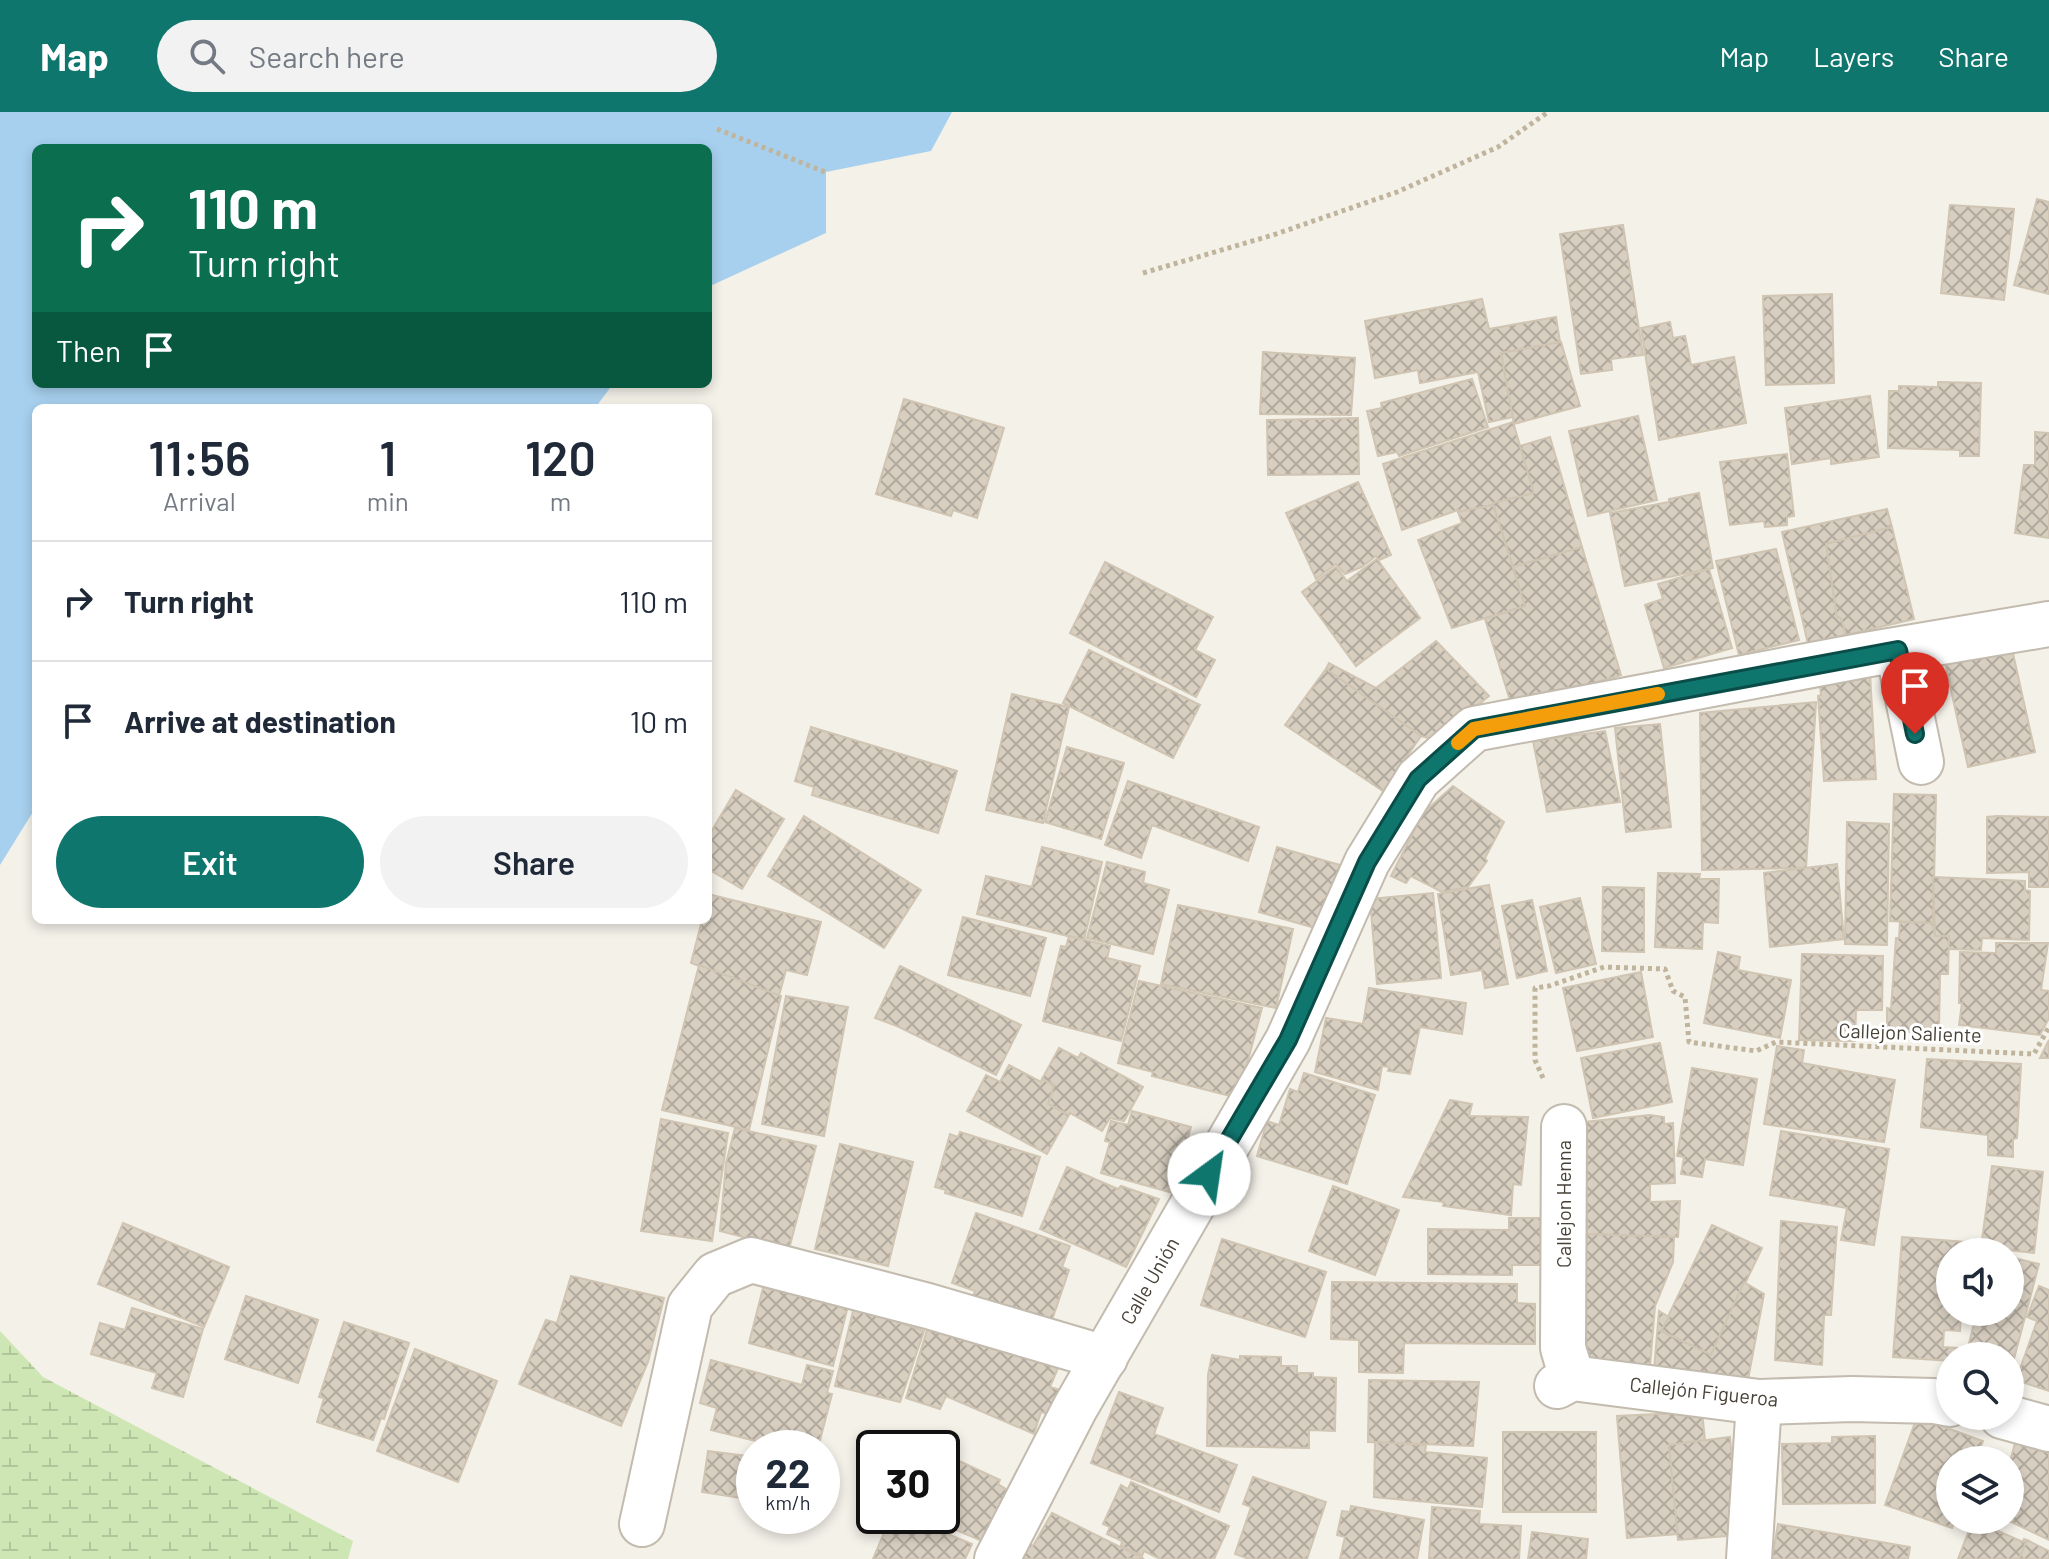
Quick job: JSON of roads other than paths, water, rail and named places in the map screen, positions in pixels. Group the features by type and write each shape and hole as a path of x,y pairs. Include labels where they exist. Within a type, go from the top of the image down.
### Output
{"street":[{"name":"Calle Unión","path":"997,1559 1075,1408 1288,1040 1367,862 1418,779 1440,759 1474,729 2049,624"},
{"path":"1898,650 1921,762"},
{"name":"Callejon Henna","path":"1564,1127 1564,1382"},
{"path":"642,1524 690,1306 715,1275 751,1260 928,1306 1105,1358"},
{"name":"Callejón Figueroa","path":"1564,1382 1759,1402 1852,1399 1936,1401"},
{"path":"1749,1559 1759,1402"},
{"path":"2024,1422 2049,1429"}],"water":[{"path":"0,112 952,112 931,151 826,172 826,233 712,285 712,144 32,144 32,388 610,388 598,404 32,404 32,813 0,865"}]}
